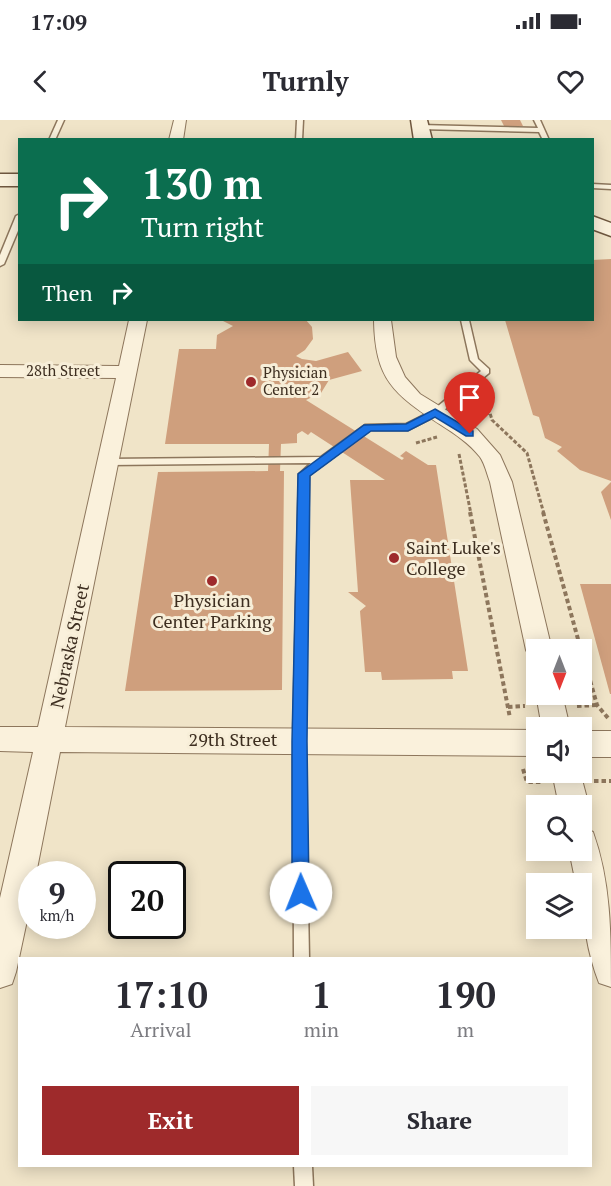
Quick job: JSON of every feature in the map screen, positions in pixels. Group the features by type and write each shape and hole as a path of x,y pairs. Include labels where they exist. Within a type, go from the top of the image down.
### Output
{"main road":[{"path":"0,180 18,180"},
{"path":"594,223 611,230"}],"street":[{"path":"176,138 180,120"},
{"name":"Nebraska Street","path":"0,972 138,321"},
{"path":"382,321 387,357 396,379 427,417 470,434 490,455 501,482 537,639"},
{"name":"28th Street","path":"0,371 126,372"},
{"path":"592,740 610,733"},
{"name":"29th Street","path":"0,739 526,743"},
{"path":"586,861 611,971"}],"lane":[{"path":"53,138 61,120"},
{"path":"299,138 300,120"},
{"path":"489,128 503,124"},
{"path":"522,124 539,124"},
{"path":"421,129 489,128 503,130 539,124"},
{"path":"539,124 545,138"},
{"path":"594,186 611,188"},
{"path":"0,264 18,221"},
{"path":"302,957 299,741 304,474 368,427 408,427 427,417 486,371 474,360 465,321"},
{"path":"108,462 321,460"},
{"path":"303,1167 304,1186"}],"path":[{"path":"490,414 492,420 526,453 579,639"},
{"path":"427,417 446,441"},
{"path":"453,447 460,459 508,707 526,741"},
{"path":"592,687 597,705 607,715 610,733"}],"building":[{"path":"501,120 520,120 523,126 504,126"},
{"path":"611,259 611,481 580,470 557,451 562,447 545,438 539,417 533,415 505,321 594,321 594,260"},
{"path":"223,321 307,321 312,327 313,339 305,350 296,356 316,361 348,352 362,371 329,380 321,393 306,400 402,460 404,458 400,456 406,451 428,465 436,465 468,671 452,671 453,679 382,680 381,672 365,672 360,611 366,606 348,592 358,592 350,480 385,480 311,432 308,435 302,431 297,434 297,443 281,444 280,471 284,471 282,690 125,691 158,472 268,471 269,444 165,444 179,349 216,349 217,335 233,326"},
{"path":"611,482 611,520 601,492"},
{"path":"580,584 611,584 611,694 610,694"}],"place":[{"name":"Physician Center 2","path":"251,382"},
{"name":"Saint Luke's College","path":"394,558"},
{"name":"Physician Center Parking","path":"212,581"}],"route":[{"path":"301,893 299,741 304,474 368,427 408,427 435,413 470,434"}]}
